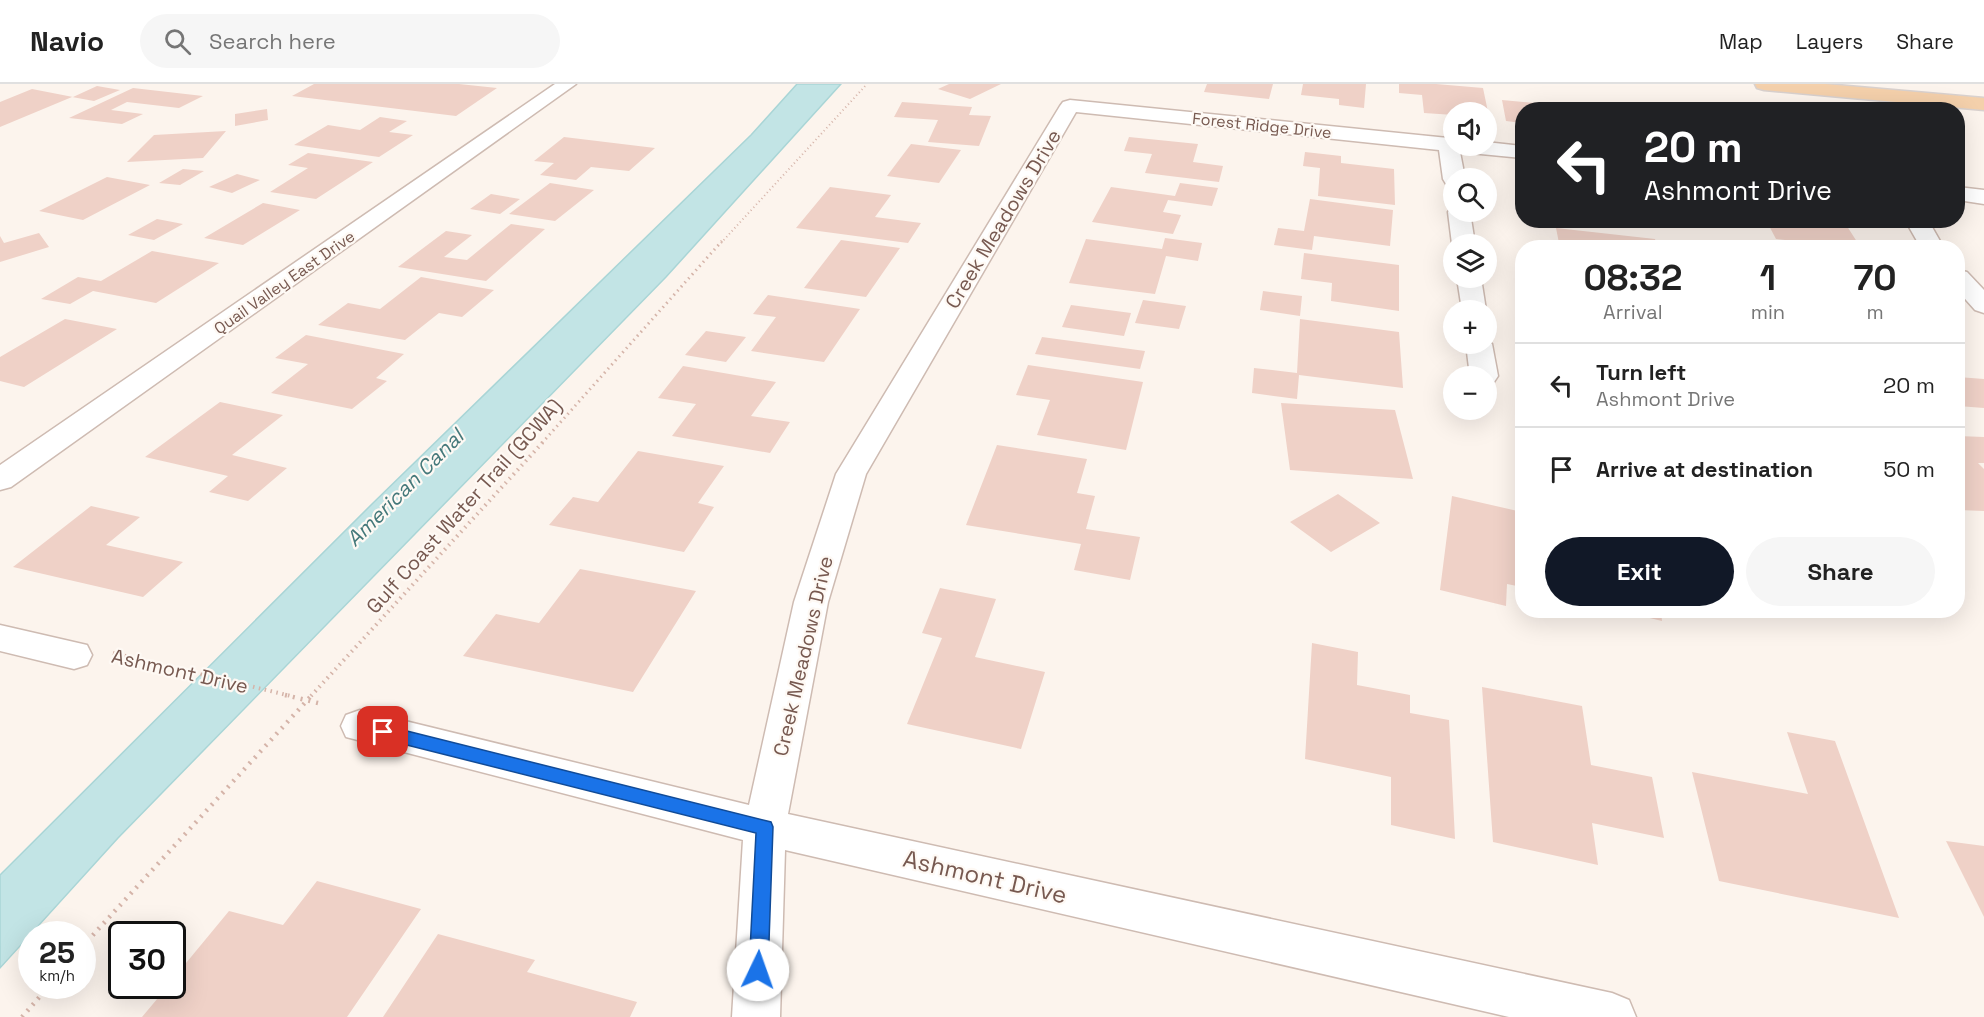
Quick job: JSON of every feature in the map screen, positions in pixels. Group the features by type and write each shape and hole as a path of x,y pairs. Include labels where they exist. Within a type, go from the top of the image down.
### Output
{"main road":[{"path":"1764,84 1962,102"},
{"path":"1942,84 1984,88"},
{"path":"1965,102 1984,104"}],"street":[{"name":"Quail Valley East Drive","path":"0,480 567,84"},
{"name":"Forest Ridge Drive","path":"1070,106 1443,144"},
{"name":"Creek Meadows Drive","path":"756,1017 765,827 811,602 851,474 1070,106"},
{"name":"Forest Ridge Drive","path":"1497,149 1515,151"},
{"path":"1965,195 1984,197"},
{"path":"1965,285 1984,305"},
{"path":"0,638 74,655"},
{"name":"Ashmont Drive","path":"360,726 765,827 1612,1017"}],"path":[{"name":"Gulf Coast Water Trail (GCWA)","path":"96,931 174,843 454,542 753,204 867,84"},
{"name":"Ashmont Drive","path":"74,655 114,653 289,696"},
{"path":"22,1017 38,999"}],"water":[{"name":"American Canal","path":"797,84 841,84 666,277 118,838 43,921 18,921 18,948 0,968 0,875 372,504 751,135"}],"building":[{"path":"314,84 459,84 497,88 456,116 292,96"},
{"path":"949,84 1001,84 970,99 938,89"},
{"path":"1207,84 1273,84 1269,99 1204,92"},
{"path":"1303,84 1366,84 1364,108 1339,105 1339,99 1301,95"},
{"path":"1399,84 1483,88 1486,102 1443,102 1443,114 1424,113 1422,95 1399,93"},
{"path":"97,86 120,90 94,101 72,97 0,127 0,102 32,89 73,97"},
{"path":"133,88 203,96 179,108 127,102 111,110 143,114 122,124 69,118"},
{"path":"1502,100 1524,102 1515,102 1515,122 1506,121"},
{"path":"902,102 972,107 969,115 991,116 979,146 928,142 938,120 894,117"},
{"path":"267,109 268,120 235,126 235,114"},
{"path":"380,117 407,121 389,132 413,135 379,157 294,145 328,125 360,130"},
{"path":"226,131 203,158 127,162 154,135"},
{"path":"564,137 655,148 629,171 591,167 576,180 540,175 554,163 534,161"},
{"path":"1129,137 1198,144 1193,162 1223,166 1219,182 1145,173 1152,154 1124,151"},
{"path":"911,144 961,150 939,183 887,176"},
{"path":"1305,152 1341,156 1341,163 1394,169 1395,205 1318,196 1320,168 1303,166"},
{"path":"308,153 373,162 316,199 270,192 308,168 288,165"},
{"path":"183,169 204,171 180,185 159,183"},
{"path":"237,174 260,180 232,193 209,187"},
{"path":"107,177 150,185 83,220 39,211"},
{"path":"550,183 594,190 555,221 509,214"},
{"path":"1180,183 1218,188 1212,206 1168,200 1163,212 1181,215 1173,234 1092,222 1111,187 1175,196"},
{"path":"830,187 891,195 875,217 921,223 908,243 796,228"},
{"path":"491,194 520,199 500,214 470,209"},
{"path":"1310,199 1393,210 1390,246 1314,236 1312,250 1274,245 1278,228 1304,231"},
{"path":"263,203 300,210 243,245 204,238"},
{"path":"157,219 183,224 154,240 128,235"},
{"path":"511,224 545,229 486,281 398,267 446,231 472,235 444,257 467,260"},
{"path":"1556,228 1655,240 1558,240"},
{"path":"1770,228 1848,228 1856,240 1785,240 1776,239"},
{"path":"39,233 49,247 0,262 0,236 4,243"},
{"path":"1165,238 1202,243 1198,261 1166,256 1155,294 1069,283 1086,239 1162,249"},
{"path":"841,240 900,248 866,297 804,288"},
{"path":"152,251 219,263 156,303 93,291 70,304 41,299 78,277 101,281"},
{"path":"1304,253 1399,265 1399,311 1331,301 1332,283 1301,279"},
{"path":"421,277 494,290 462,317 439,313 405,340 318,325 348,303 380,309"},
{"path":"1263,291 1302,296 1300,316 1260,310"},
{"path":"768,295 860,309 824,362 751,351 776,317 753,314"},
{"path":"1143,300 1186,306 1179,329 1135,323"},
{"path":"1071,305 1131,313 1124,336 1062,327"},
{"path":"65,319 117,329 24,387 0,381 0,357"},
{"path":"1300,319 1399,332 1403,388 1299,375 1297,399 1252,393 1254,368 1297,373"},
{"path":"706,331 746,337 726,362 685,355"},
{"path":"306,335 404,354 376,378 387,381 352,409 271,393 308,364 275,358"},
{"path":"1042,337 1145,351 1140,369 1035,354"},
{"path":"1028,365 1143,382 1126,450 1037,435 1050,400 1016,395"},
{"path":"683,366 776,382 751,416 790,422 770,453 672,436 696,404 658,398"},
{"path":"1965,378 1984,379 1984,408 1965,407"},
{"path":"220,402 283,415 232,455 287,468 248,501 209,492 228,476 145,457"},
{"path":"1281,403 1395,410 1413,479 1290,470"},
{"path":"1965,436 1984,437 1984,463 1978,463 1984,469 1984,511 1965,510"},
{"path":"997,445 1087,459 1077,493 1095,496 1086,529 1140,537 1130,580 1074,570 1081,544 966,525"},
{"path":"638,451 724,466 698,503 714,507 684,552 549,525 573,497 598,502"},
{"path":"1338,494 1380,523 1331,552 1290,522"},
{"path":"1452,496 1515,510 1515,586 1507,584 1506,606 1440,590"},
{"path":"91,506 140,517 106,545 183,562 143,597 13,567"},
{"path":"580,569 696,591 633,692 463,656 496,614 539,623"},
{"path":"940,588 996,599 975,657 1045,672 1021,749 907,724 942,638 922,633"},
{"path":"1312,643 1358,652 1357,685 1410,695 1410,713 1449,720 1455,839 1391,825 1391,777 1305,759"},
{"path":"1482,687 1582,706 1591,765 1652,777 1664,838 1592,823 1598,865 1493,842"},
{"path":"1787,732 1835,741 1899,918 1719,881 1692,772 1808,794"},
{"path":"1946,841 1984,846 1984,917"},
{"path":"317,881 421,909 347,1017 142,1017 157,999 186,999 186,963 229,911 283,925"},
{"path":"438,934 535,960 527,972 637,1002 630,1017 383,1017"}],"route":[{"path":"383,732 765,827 758,970"}]}
